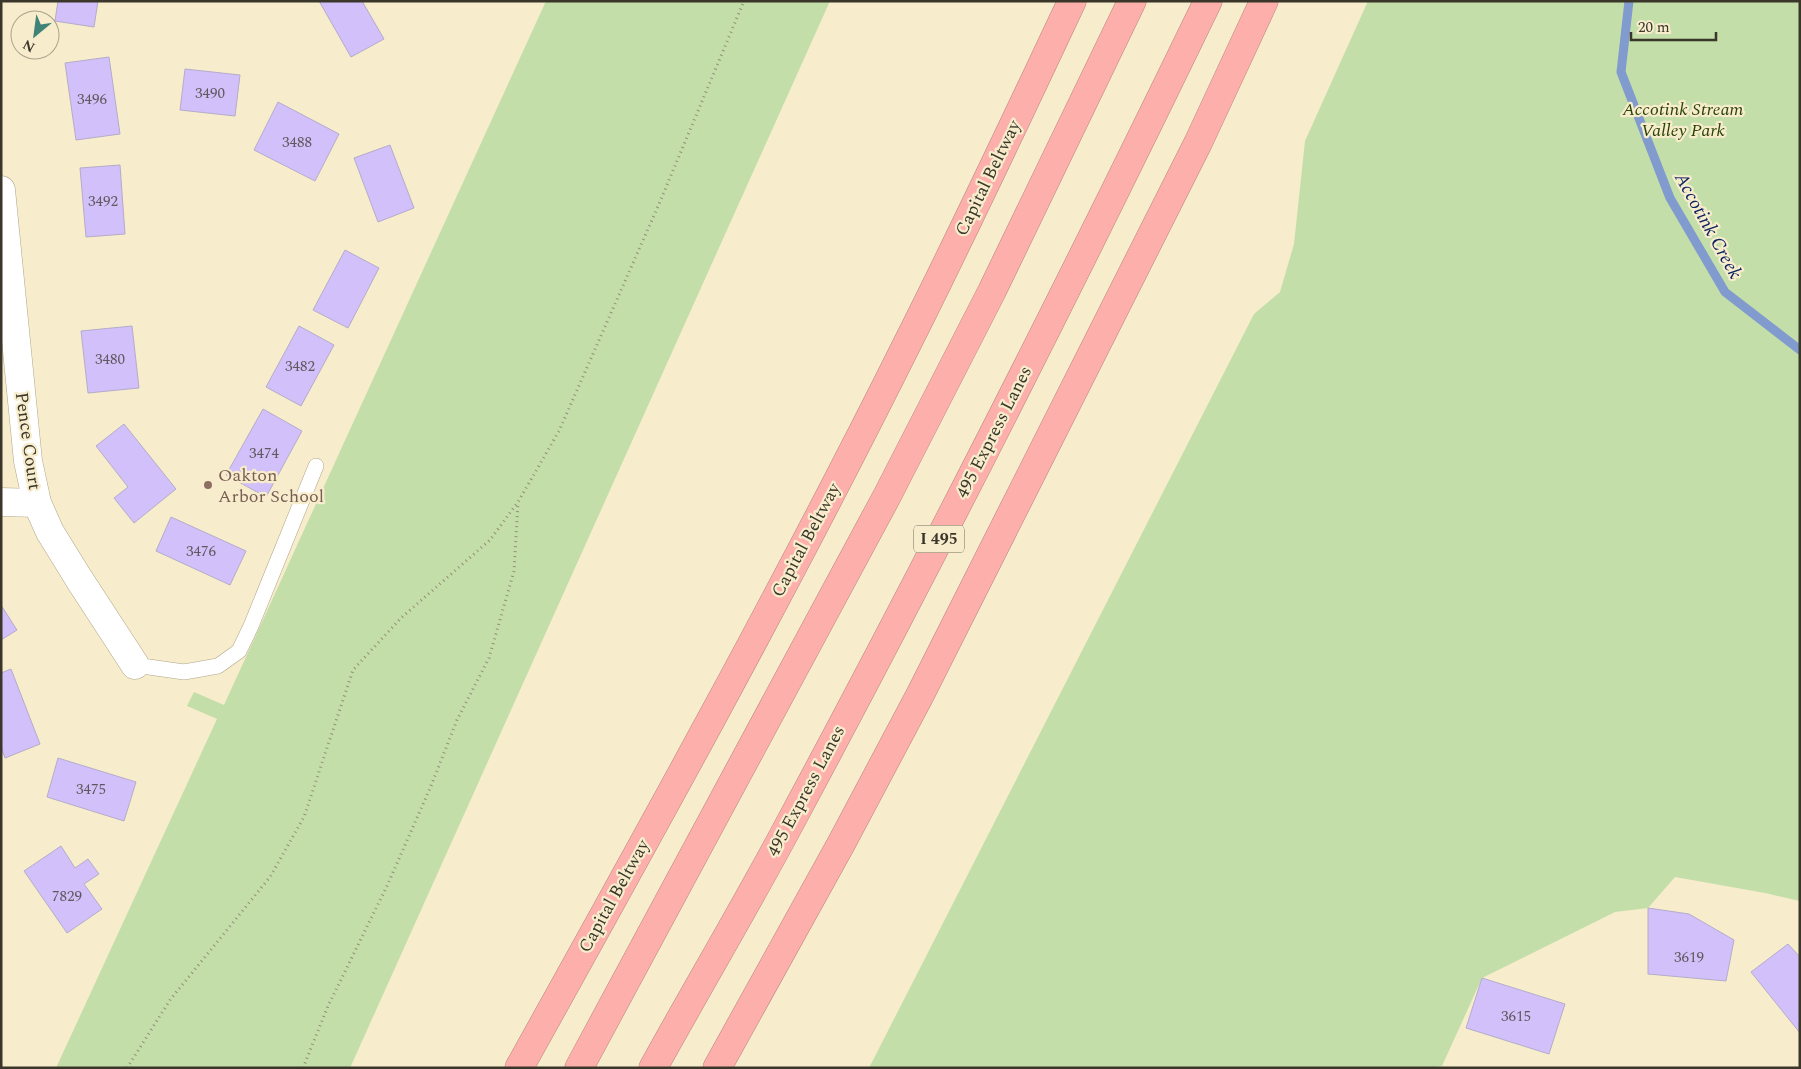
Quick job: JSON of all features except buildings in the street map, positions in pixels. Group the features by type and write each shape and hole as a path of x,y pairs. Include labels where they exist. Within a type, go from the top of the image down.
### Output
{"highway":[{"name":"Capital Beltway","path":"519,1068 783,584 906,346 996,164 1072,1"},
{"path":"579,1068 887,496 992,291 1132,1"},
{"name":"495 Express Lanes","path":"653,1068 782,837 903,609 1049,326 1208,1"},
{"name":"I 495","path":"717,1068 841,844 920,695 1198,143 1264,1"}],"street":[{"name":"Pence Court","path":"1,190 28,461 37,503 50,532 135,665"},
{"path":"1,502 37,503"}],"lane":[{"path":"135,665 184,672 218,666 239,651 316,466"}],"path":[{"path":"126,1068 170,1000 270,876 304,817 353,670 401,618 490,540 518,502 560,431 659,204 744,1"},
{"path":"303,1068 328,1006 387,886 431,786 457,720 489,658 514,571 518,502"}],"green space":[{"path":"546,1 830,1 350,1068 56,1068 217,719 187,706 194,692 224,705"},
{"name":"Accotink Stream Valley Park","path":"1368,1 1800,1 1800,901 1675,877 1648,908 1615,912 1482,978 1442,1066 1429,1068 869,1068 1254,314 1280,292 1294,244 1305,141"}],"waterway":[{"name":"Accotink Creek","path":"1629,1 1621,72 1670,198 1725,292 1800,350"}],"place":[{"name":"Oakton Arbor School","path":"208,485"}]}
